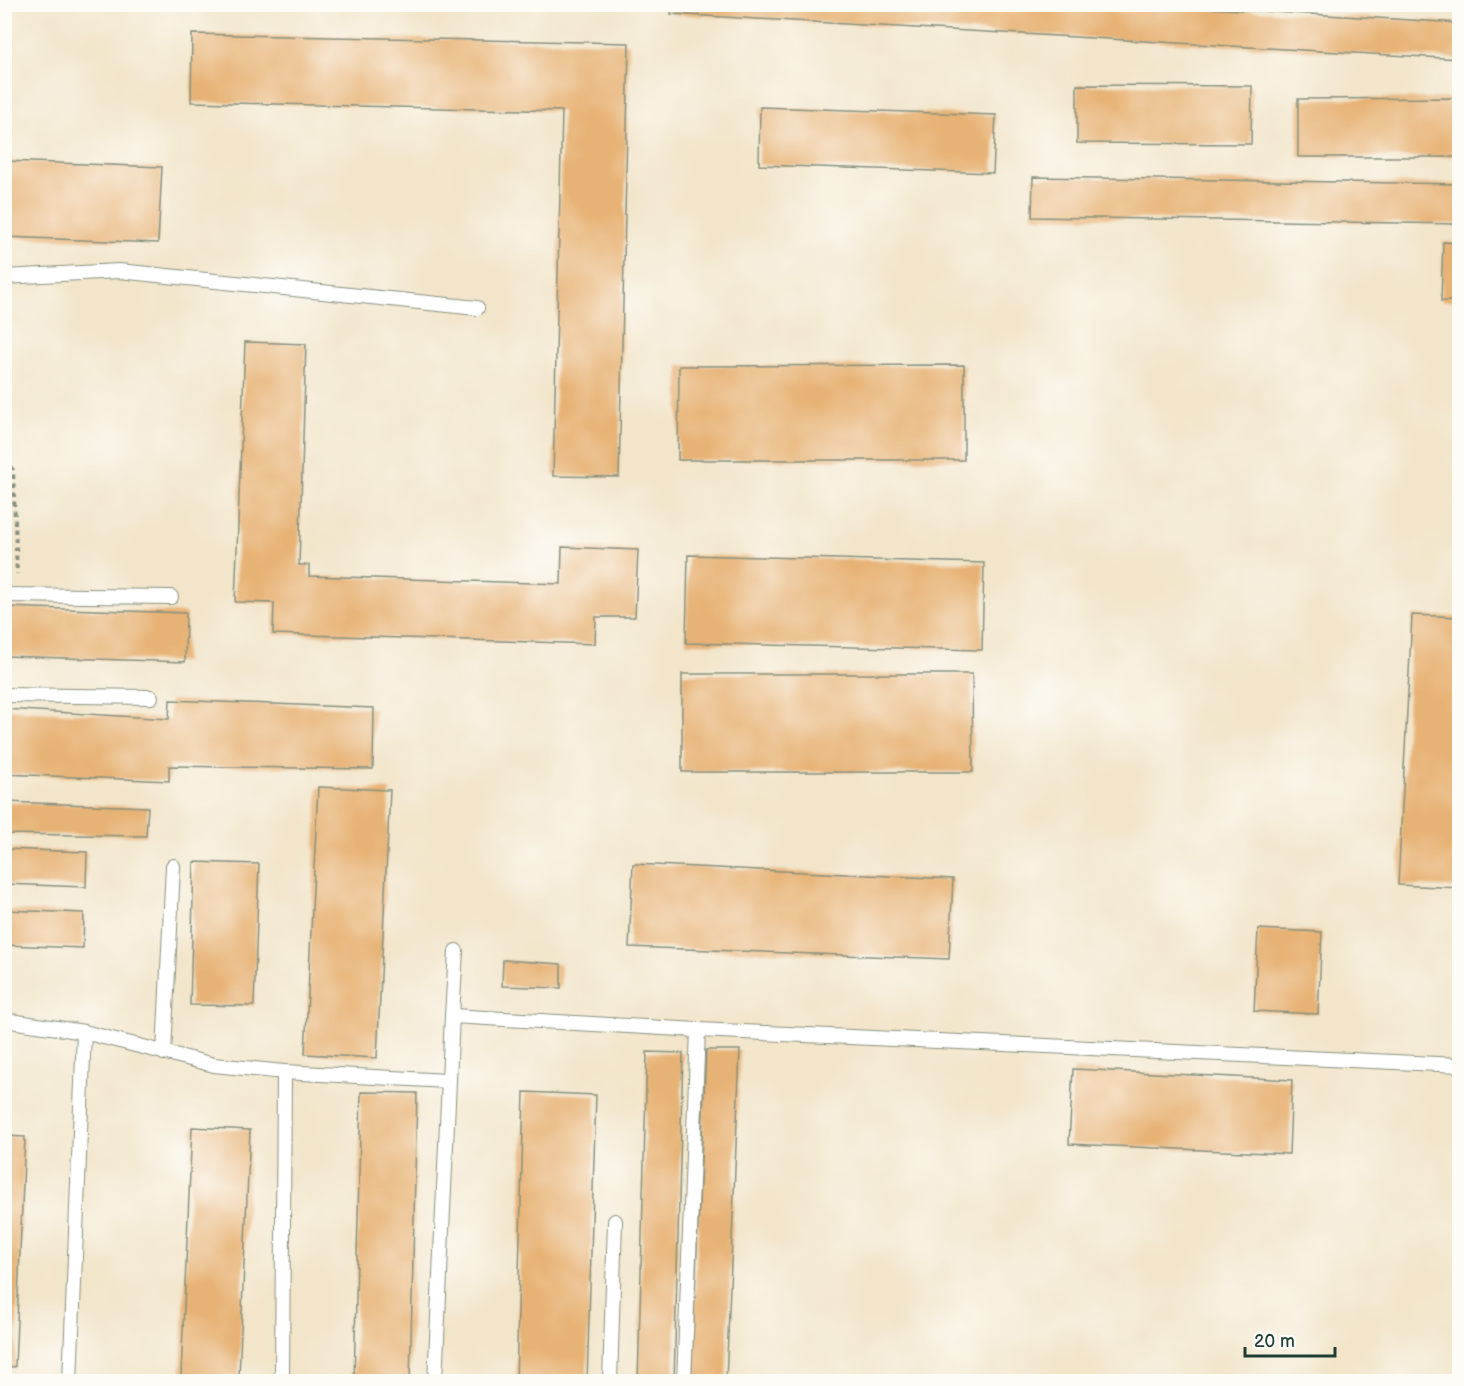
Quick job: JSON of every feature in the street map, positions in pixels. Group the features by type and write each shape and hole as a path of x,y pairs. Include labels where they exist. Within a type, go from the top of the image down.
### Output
{"lane":[{"path":"4,277 119,271 477,308"},
{"path":"11,595 171,597"},
{"path":"4,695 151,697"},
{"path":"164,1053 172,866"},
{"path":"435,1382 447,1081 456,951"},
{"path":"452,1016 698,1030 1460,1065"},
{"path":"4,1020 84,1032 214,1065 285,1072 447,1081"},
{"path":"684,1382 698,1030"},
{"path":"70,1382 84,1032"},
{"path":"282,1382 285,1072"},
{"path":"610,1382 615,1221"}],"path":[{"path":"4,460 13,470 11,595"}],"building":[{"path":"672,4 1140,4 1460,23 1460,59 671,14"},
{"path":"192,34 629,43 619,477 553,476 562,111 191,102"},
{"path":"1077,85 1252,86 1251,144 1077,143"},
{"path":"1460,98 1460,157 1298,157 1298,99"},
{"path":"760,107 996,115 993,173 759,165"},
{"path":"5,161 162,167 158,243 5,237"},
{"path":"1033,177 1460,184 1460,224 1032,217"},
{"path":"1443,242 1460,243 1460,301 1441,301"},
{"path":"245,342 306,344 299,565 309,565 309,576 561,584 562,547 638,550 635,617 596,617 595,644 273,634 274,603 235,602"},
{"path":"964,365 964,460 678,460 679,366"},
{"path":"688,555 984,563 982,650 686,643"},
{"path":"4,607 186,613 185,662 4,656"},
{"path":"1412,615 1460,617 1460,888 1398,885"},
{"path":"682,674 972,674 973,772 682,772"},
{"path":"170,700 374,708 373,769 169,766 169,781 4,774 4,709 169,719"},
{"path":"318,787 390,790 377,1058 305,1054"},
{"path":"4,802 148,807 146,836 4,834"},
{"path":"4,849 87,852 86,887 4,884"},
{"path":"194,862 259,864 254,1006 190,1005"},
{"path":"633,864 953,879 949,959 629,947"},
{"path":"4,910 84,913 83,948 4,945"},
{"path":"1258,929 1322,932 1318,1014 1254,1011"},
{"path":"503,960 561,964 561,988 502,986"},
{"path":"706,1050 740,1050 726,1382 691,1382"},
{"path":"647,1052 683,1053 674,1382 638,1382"},
{"path":"1073,1069 1292,1080 1289,1154 1069,1144"},
{"path":"361,1092 417,1093 410,1382 354,1382"},
{"path":"524,1092 596,1095 587,1382 516,1382"},
{"path":"192,1127 250,1130 239,1377 181,1375"},
{"path":"4,1136 25,1137 15,1367 4,1366"}]}
